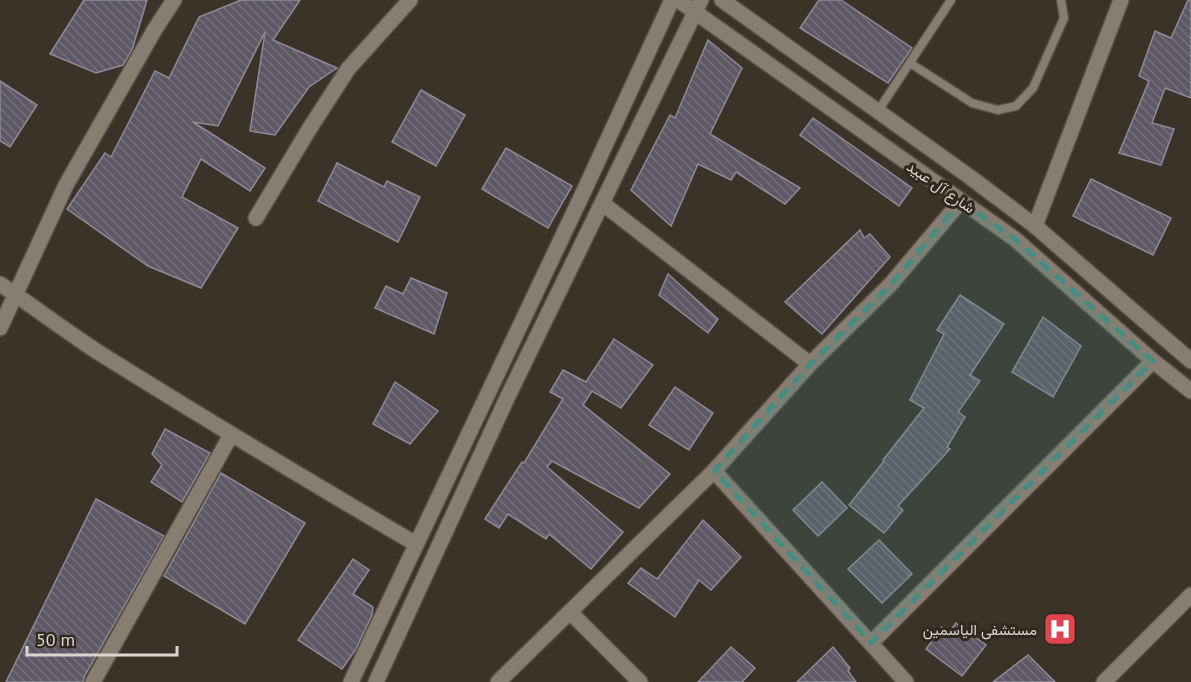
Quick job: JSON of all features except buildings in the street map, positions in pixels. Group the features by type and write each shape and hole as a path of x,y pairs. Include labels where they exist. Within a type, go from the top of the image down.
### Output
{"street":[{"path":"0,328 66,185 174,0"},
{"path":"256,218 348,69 410,0"},
{"path":"351,682 672,0"},
{"name":"شارع آل عبيد","path":"678,0 698,6 1015,239 1191,391"},
{"name":"شارع آل عبيد","path":"722,0 1035,226 1191,361"},
{"path":"1035,226 1121,0"},
{"path":"376,682 504,407 698,6"},
{"path":"498,682 714,471 810,364 890,285 961,201"},
{"path":"602,203 810,364"},
{"path":"0,284 99,352 231,435 416,544"},
{"path":"871,643 1154,361"},
{"path":"93,682 231,435"},
{"path":"714,471 906,682"},
{"path":"1104,682 1191,595"},
{"path":"570,612 640,682"}],"lane":[{"path":"878,111 951,0"},
{"path":"910,63 972,103 998,110 1016,106 1033,88 1064,18 1061,0"}],"highlighted area":[{"path":"961,201 1015,239 1153,361 871,643 714,471 810,364 890,285"}],"place":[{"name":"مستشفى الياسمين","path":"1060,629"}]}
